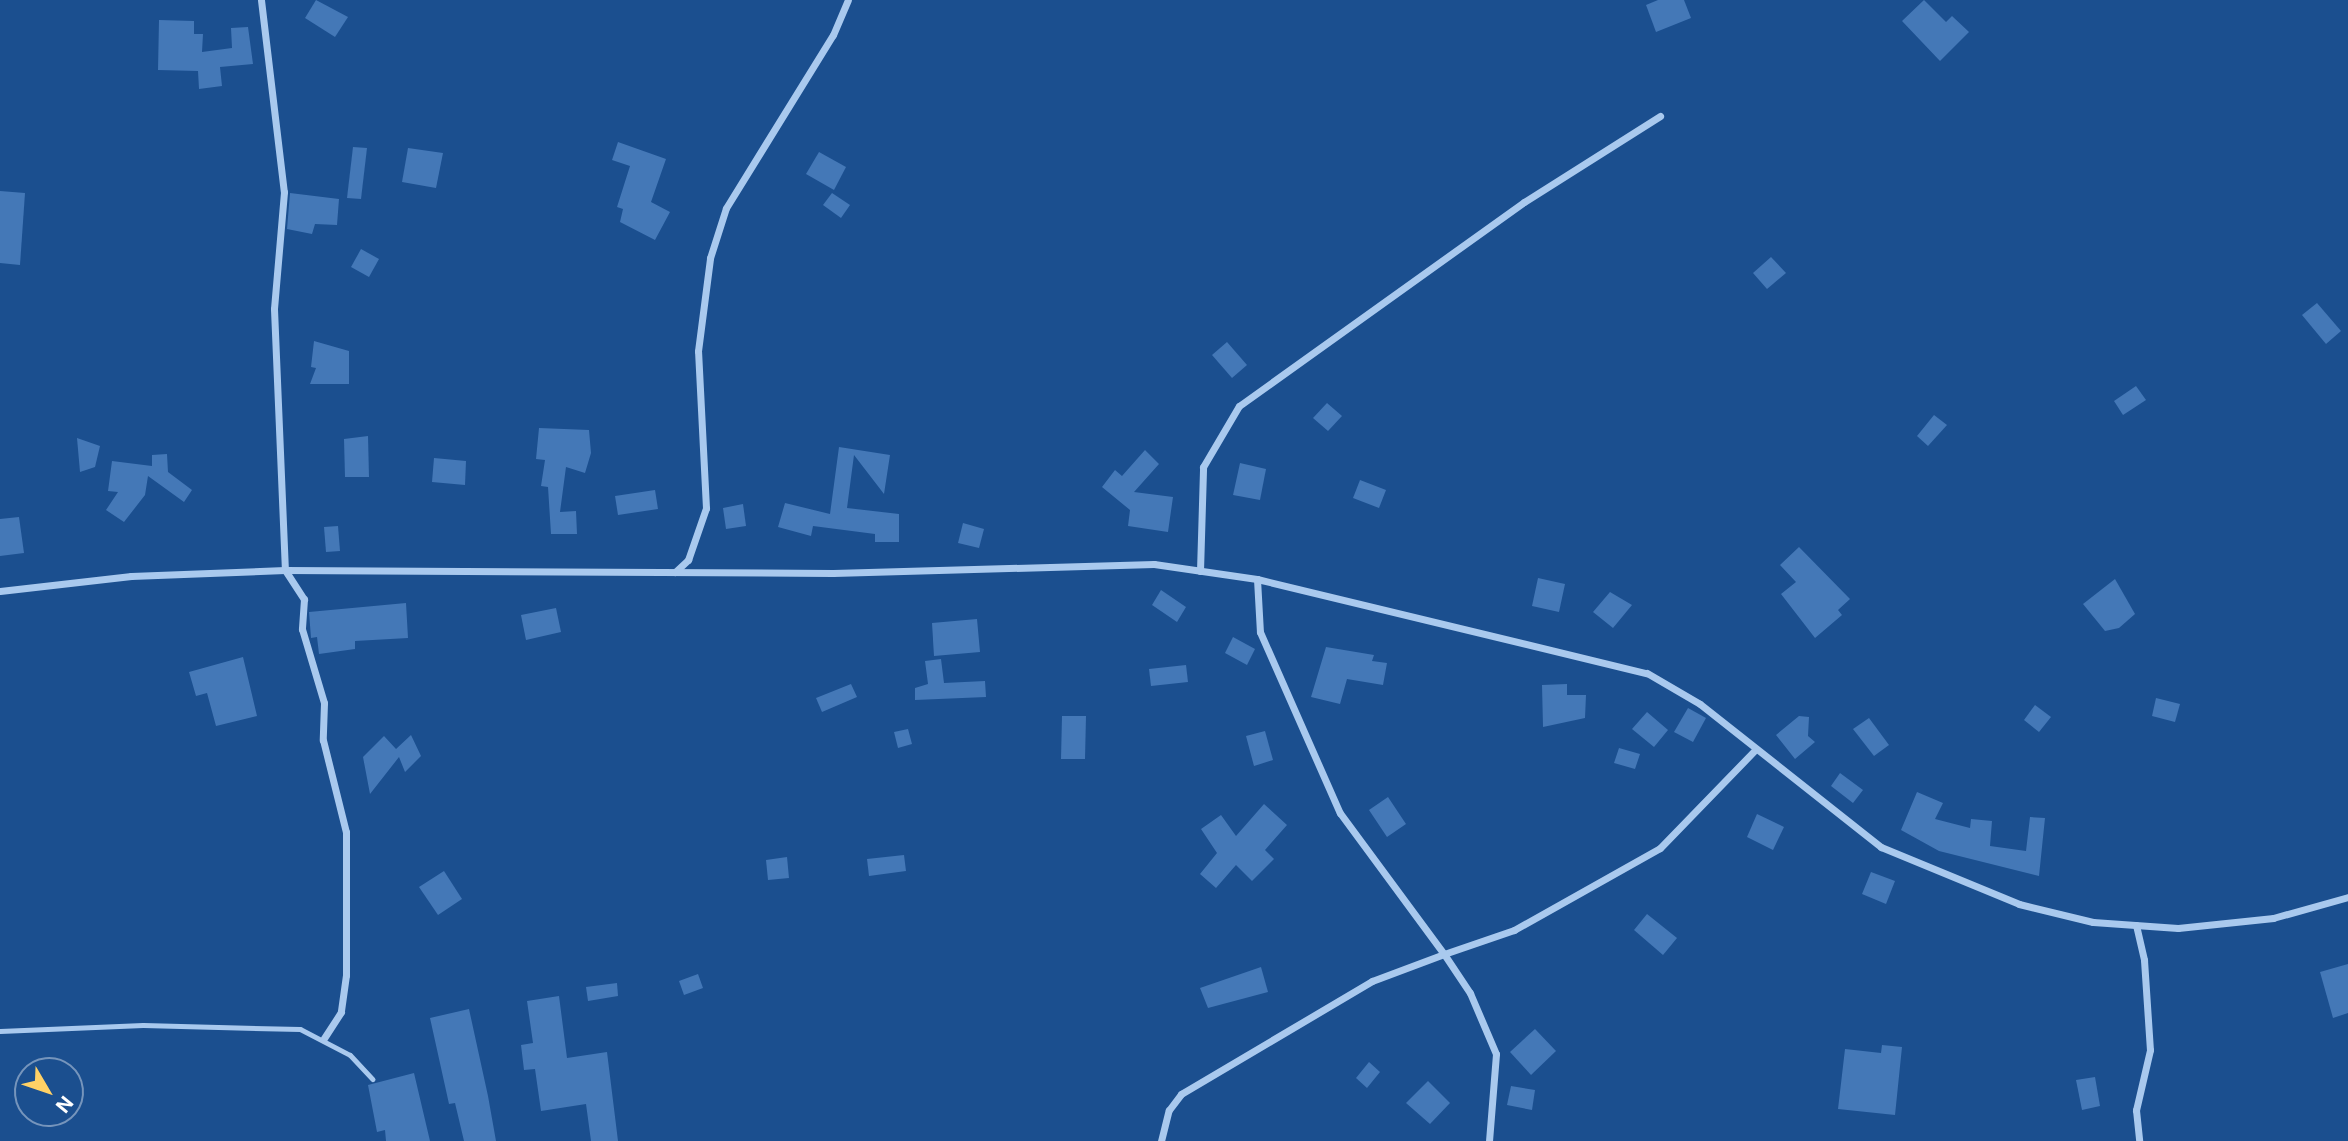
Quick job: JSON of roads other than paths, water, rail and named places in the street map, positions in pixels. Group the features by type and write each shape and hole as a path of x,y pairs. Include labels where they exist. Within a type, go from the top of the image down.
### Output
{"street":[{"path":"261,0 284,192 274,309 285,570 304,599 302,629 324,703 323,740 346,832 346,975 341,1012 324,1038"},
{"path":"675,572 688,560 706,508 698,351 710,258 726,208 833,35 848,0"},
{"path":"1200,571 1203,467 1239,406 1524,202 1660,116"},
{"path":"0,591 131,576 285,570 675,572 1154,564 1257,579 1647,673 1700,704 1881,847 2018,904 2093,922 2178,928 2273,918 2348,897"},
{"path":"1257,579 1260,632 1340,813 1470,993 1496,1054 1489,1141"},
{"path":"1161,1141 1169,1110 1181,1094 1372,981 1551,912 1660,848 1756,749"},
{"path":"2136,925 2151,1050 2136,1110 2139,1141"}],"lane":[{"path":"0,1031 143,1025 300,1030 324,1038 372,1079"}]}
